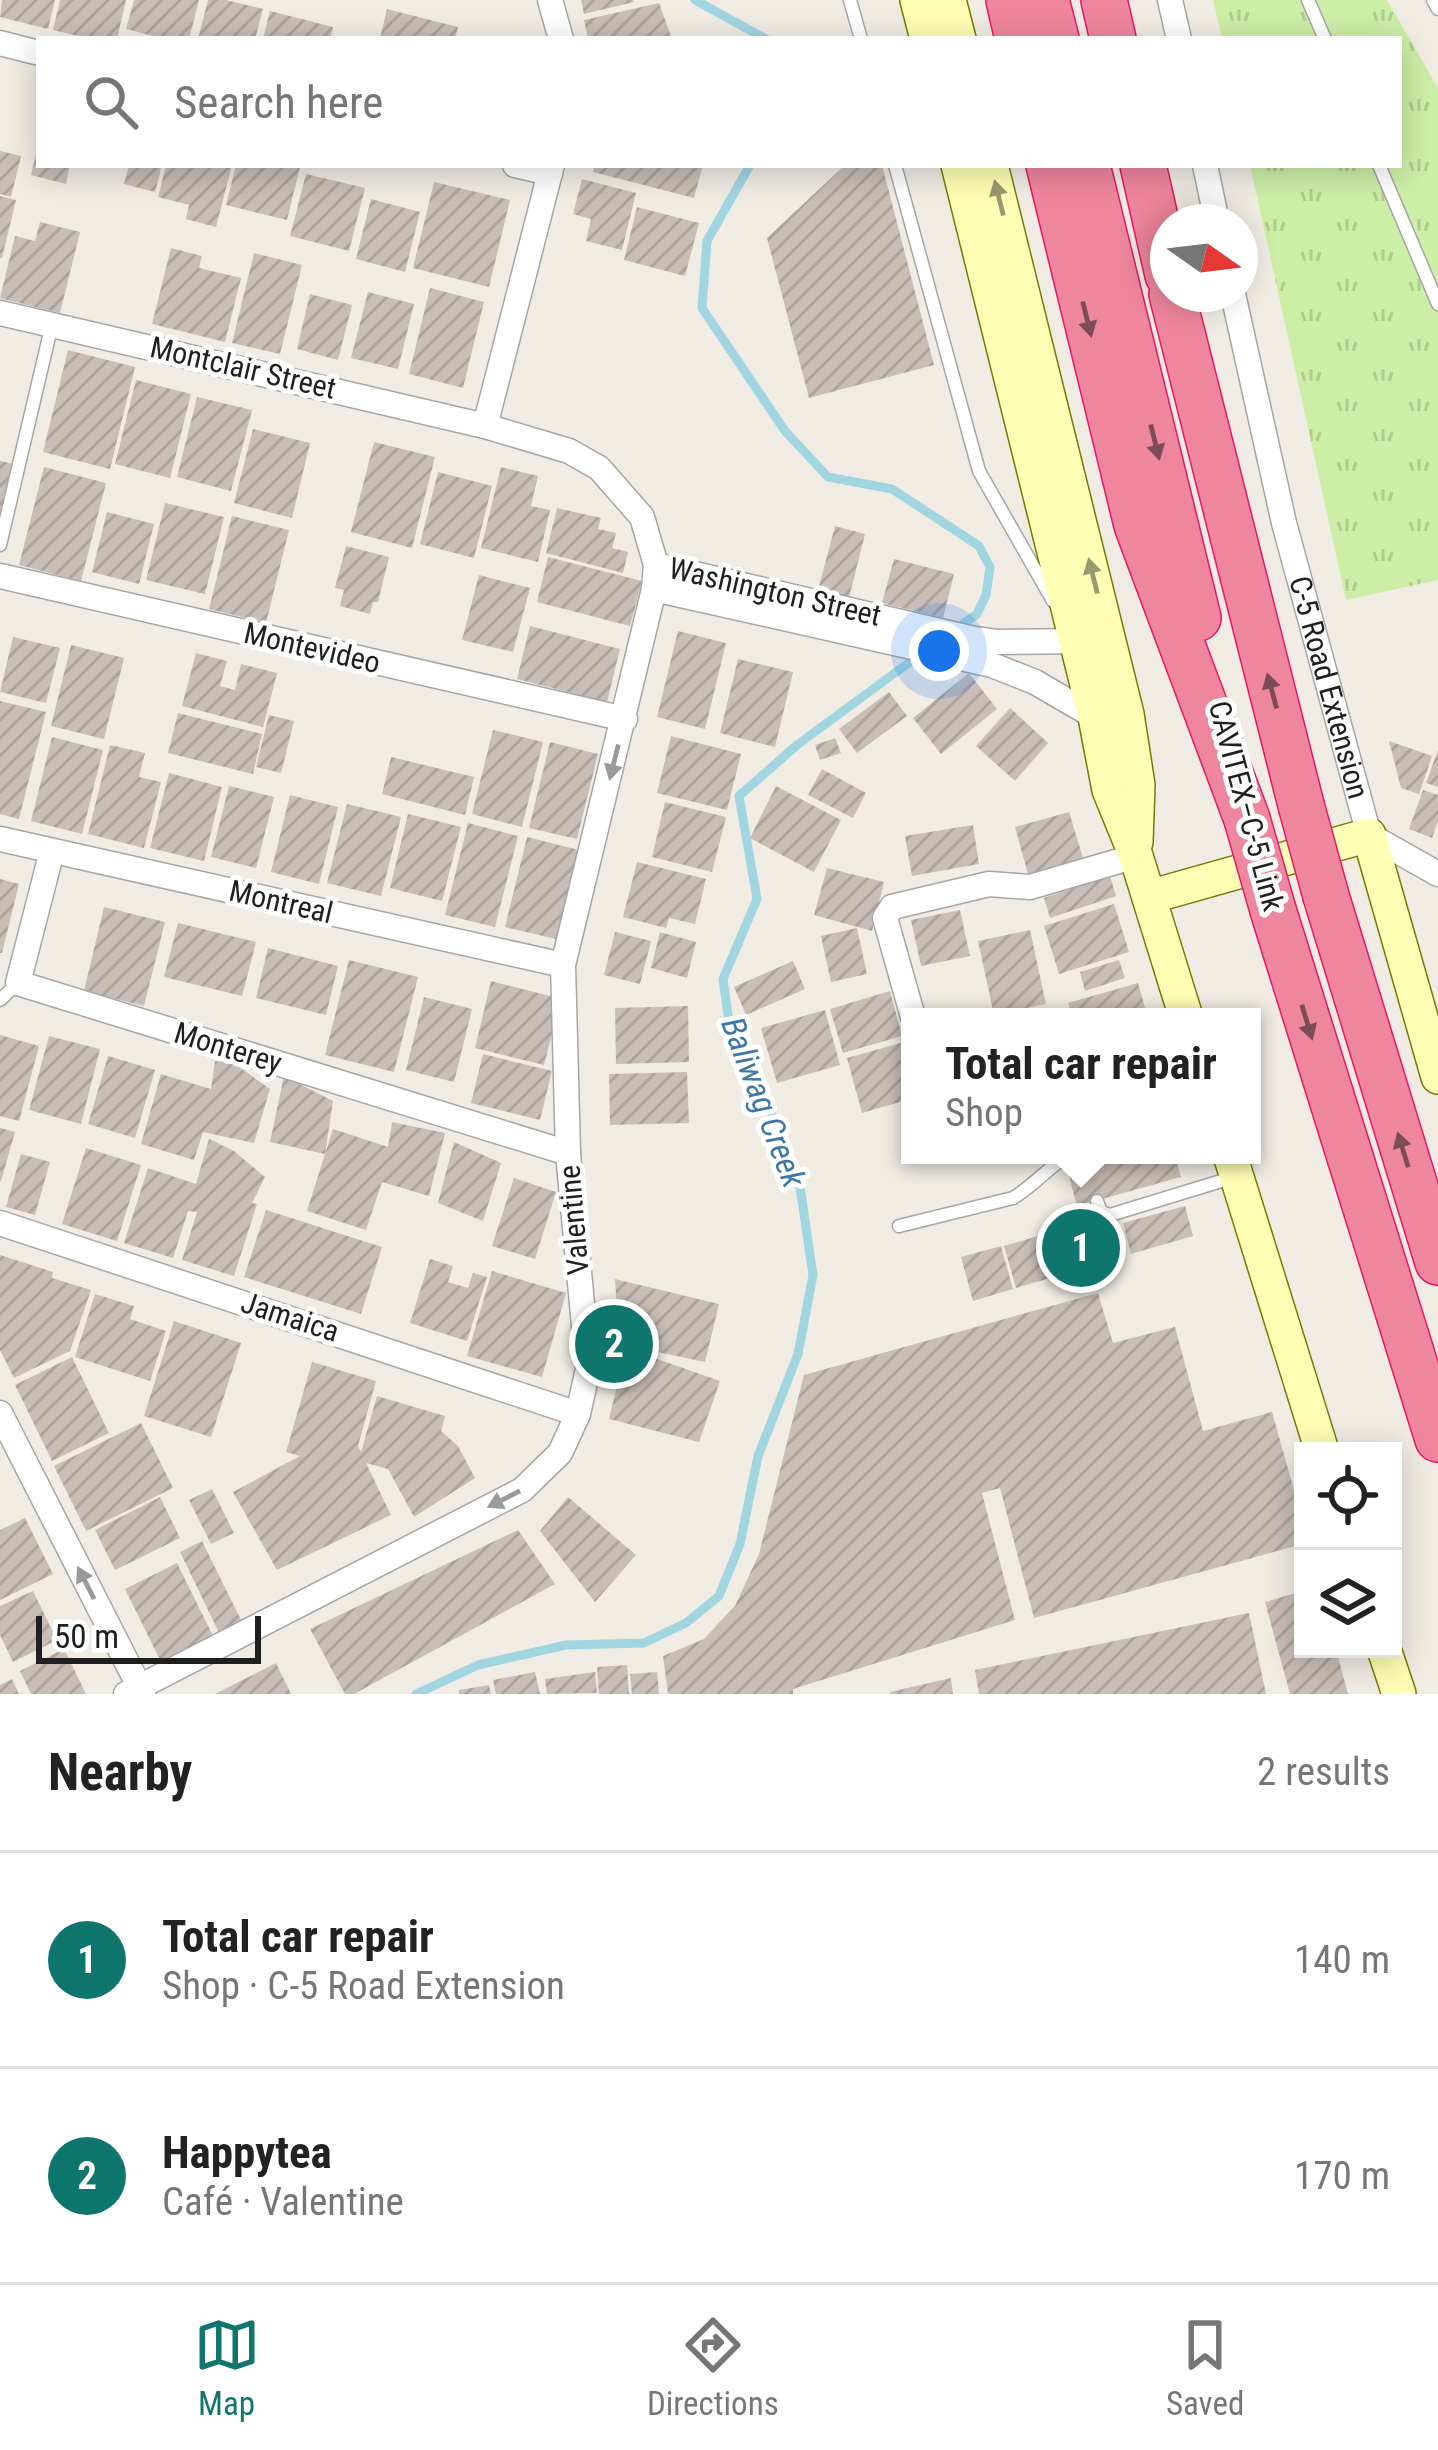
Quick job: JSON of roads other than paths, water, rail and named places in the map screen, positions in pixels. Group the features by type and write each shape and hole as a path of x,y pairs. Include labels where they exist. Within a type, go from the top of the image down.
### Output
{"highway":[{"path":"1009,0 1017,36"},
{"path":"1046,0 1055,36"},
{"path":"1104,0 1112,36"},
{"path":"1132,0 1140,36"},
{"path":"1050,168 1137,525 1247,819"},
{"name":"CAVITEX–C-5 Link","path":"1088,168 1247,819 1438,1438"},
{"path":"1144,168 1152,204"},
{"path":"1169,168 1174,204"},
{"name":"CAVITEX–C-5 Link","path":"1176,312 1326,896 1438,1262"},
{"path":"1189,312 1207,441"}],"main road":[{"path":"917,0 926,36"},
{"path":"949,0 958,36"},
{"path":"959,168 1093,641"},
{"path":"992,168 1111,716 1109,790 1136,856 1183,1008"},
{"path":"1149,897 1369,835"},
{"name":"C-5 Road Extension","path":"1369,835 1438,1077"},
{"path":"1233,1166 1319,1442"},
{"path":"1387,1658 1399,1694"}],"street":[{"path":"550,0 560,36"},
{"path":"1171,0 1178,36"},
{"path":"0,44 36,51"},
{"path":"1206,168 1213,204"},
{"path":"485,426 551,169"},
{"name":"C-5 Road Extension","path":"1237,312 1284,524 1369,835"},
{"name":"Montclair Street","path":"0,313 485,426"},
{"name":"Washington Street","path":"485,426 569,451 599,468 642,517 655,578 972,649 1111,716"},
{"name":"Montevideo","path":"0,576 625,719"},
{"name":"Valentine","path":"136,1692 522,1490 560,1453 578,1414 588,1369 568,1153 563,965 655,578"},
{"name":"Washington Street","path":"972,649 997,642 1093,641"},
{"path":"1369,835 1438,874"},
{"name":"Montreal","path":"0,838 563,965"},
{"name":"Monterey","path":"52,851 9,992 568,1153"},
{"path":"910,1008 885,919 892,907 989,884 1030,887 1136,856"},
{"name":"Jamaica","path":"0,1223 578,1414"},
{"path":"0,1413 136,1692"}],"lane":[{"path":"850,0 860,36"},
{"path":"1308,0 1323,36"},
{"path":"1433,0 1438,9"},
{"path":"897,168 979,472 1093,641"},
{"path":"1380,168 1438,304"},
{"path":"0,545 52,323"},
{"path":"899,1226 1013,1198 1054,1164"},
{"path":"1096,1201 1101,1212 1110,1215 1233,1166"}],"waterway":[{"name":"Baliwag Creek","path":"695,0 761,36"},
{"name":"Baliwag Creek","path":"748,168 707,241 702,308 785,431 828,477 892,489 979,546 990,567 986,595 977,614 956,629"},
{"name":"Baliwag Creek","path":"416,1694 478,1665 566,1645 644,1643 686,1623 719,1596 740,1544 758,1456 798,1354 813,1275 800,1187 752,1063 730,1030 723,979 757,899 739,796 797,745 922,653"}],"place":[{"name":"Total car repair","path":"1081,1248"},
{"name":"Happytea","path":"614,1344"}]}
